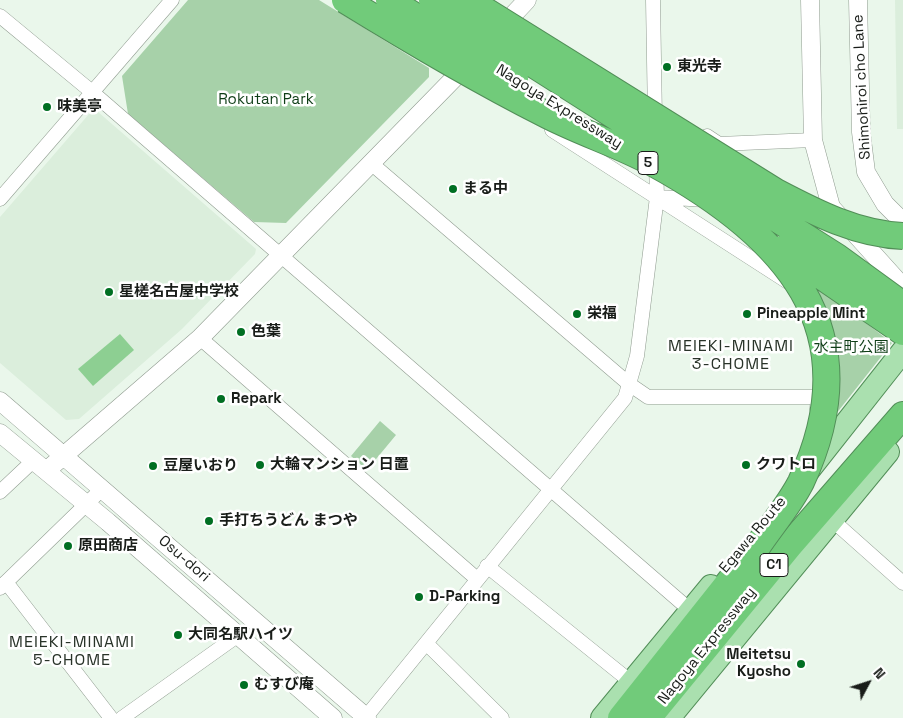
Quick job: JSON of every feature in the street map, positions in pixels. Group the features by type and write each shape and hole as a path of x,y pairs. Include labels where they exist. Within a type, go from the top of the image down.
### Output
{"highway":[{"path":"346,0 403,36 544,114 650,162 711,198 755,232 783,262 799,282 813,311 822,338 826,388 823,420 800,484 757,547 621,718"},
{"name":"Nagoya Expressway","path":"389,0 720,208 828,279 903,332"},
{"name":"Nagoya Expressway","path":"432,0 837,257 903,306"},
{"path":"468,0 776,192 828,219 863,230 903,236"},
{"name":"Nagoya Expressway","path":"648,718 789,546 903,414"}],"main road":[{"name":"Egawa Route","path":"602,718 690,610 815,463 903,351"},
{"path":"669,718 831,519 903,434"}],"street":[{"path":"0,199 172,0"},
{"path":"346,0 461,70 810,296"},
{"path":"487,0 719,144 813,140"},
{"path":"0,492 39,466 63,456 200,338 372,164 527,0"},
{"path":"367,718 551,487 625,398 637,356 657,197 653,0"},
{"path":"810,0 813,140 831,207 903,286"},
{"name":"Shimohiroi cho Lane","path":"858,0 861,132 866,172 885,204 903,222"},
{"path":"0,16 92,92 551,487 690,610"},
{"path":"372,164 629,384 648,397 818,397"},
{"path":"657,197 831,207"},
{"path":"798,205 810,296 818,397 815,463"},
{"path":"200,338 477,579"},
{"name":"Osu-dori","path":"0,401 367,718"},
{"name":"Osu-dori","path":"0,433 87,504 333,718"},
{"path":"102,489 3,585 111,718"},
{"path":"831,519 903,583"},
{"path":"488,566 631,682"},
{"path":"122,718 237,636"},
{"path":"426,643 502,718"}],"shaded area":[{"path":"895,0 903,0 903,129 897,129"},
{"name":"星槎名古屋中学校","path":"97,111 256,249 255,254 182,329 79,419 66,420 0,363 0,217 89,114"},
{"path":"120,334 134,350 93,386 78,369"}],"green space":[{"name":"Rokutan Park","path":"188,0 319,0 429,68 429,77 286,223 254,222 128,114 122,76"},
{"name":"水主町公園","path":"814,283 892,343 832,419"},
{"path":"380,421 396,435 367,470 351,456"}],"place":[{"name":"東光寺","path":"667,67"},
{"name":"味美亭","path":"47,107"},
{"name":"まる中","path":"453,189"},
{"name":"星槎名古屋中学校","path":"109,292"},
{"name":"栄福","path":"577,314"},
{"name":"Pineapple Mint","path":"747,314"},
{"name":"色葉","path":"241,332"},
{"name":"Repark","path":"221,399"},
{"name":"大輪マンション 日置","path":"260,465"},
{"name":"クワトロ","path":"746,465"},
{"name":"豆屋いおり","path":"153,466"},
{"name":"手打ちうどん まつや","path":"209,521"},
{"name":"原田商店","path":"68,546"},
{"name":"D-Parking","path":"419,597"},
{"name":"大同名駅ハイツ","path":"178,635"},
{"name":"Meitetsu Kyosho","path":"801,664"},
{"name":"むすび庵","path":"244,685"}],"district":[{"name":"MEIEKI-MINAMI 3-CHOME","path":"731,356"},
{"name":"MEIEKI-MINAMI 5-CHOME","path":"72,652"}]}
